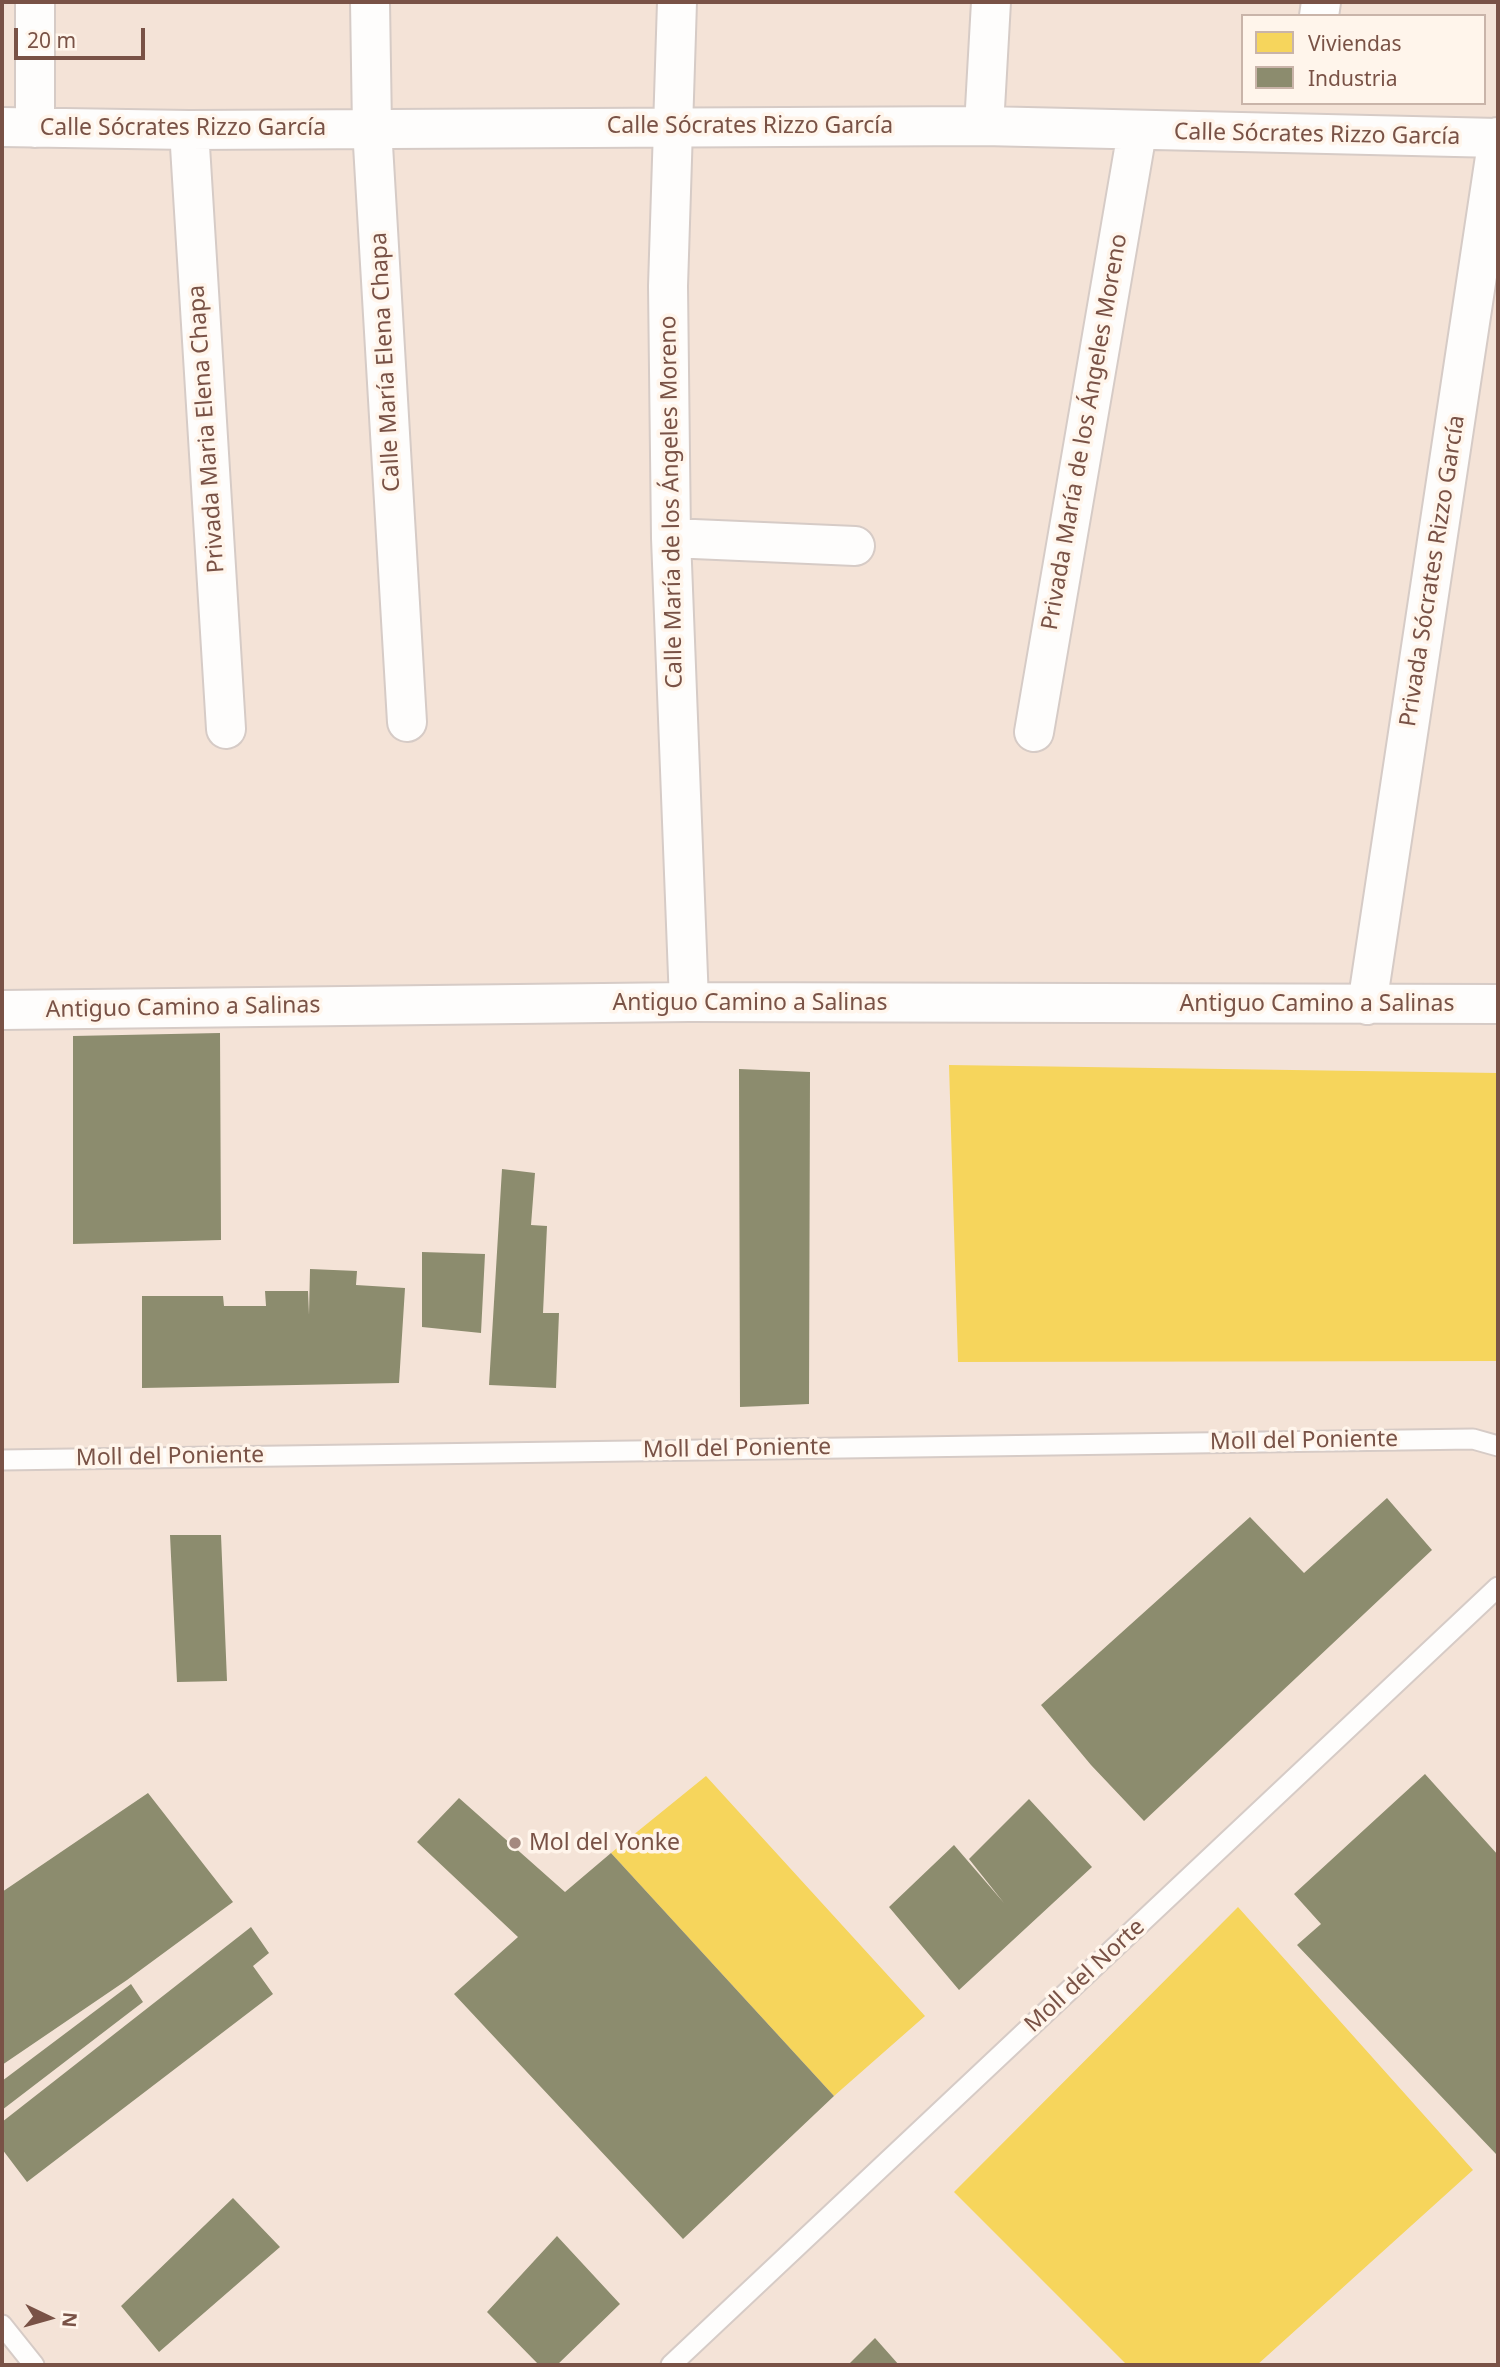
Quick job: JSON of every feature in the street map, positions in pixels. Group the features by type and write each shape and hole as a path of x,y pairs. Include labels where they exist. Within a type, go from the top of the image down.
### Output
{"street":[{"path":"18,128 35,2"},
{"name":"Calle María Elena Chapa","path":"370,2 372,128 407,722"},
{"name":"Calle María de los Ángeles Moreno","path":"677,2 671,125 668,286 671,538 689,1002"},
{"path":"984,126 991,2"},
{"name":"Calle Sócrates Rizzo García","path":"18,128 189,130 671,125 984,126 1136,132 1304,118 1498,137"},
{"name":"Privada Maria Elena Chapa","path":"189,130 226,729"},
{"name":"Privada María de los Ángeles Moreno","path":"1034,732 1136,132"},
{"name":"Privada Sócrates Rizzo García","path":"1367,1005 1498,137"},
{"path":"671,538 855,546"},
{"name":"Antiguo Camino a Salinas","path":"2,1010 689,1002 1498,1004"}],"lane":[{"name":"Moll del Poniente","path":"2,1460 1473,1439 1498,1446"},
{"name":"Moll del Norte","path":"671,2365 1498,1587"},
{"path":"2,2325 34,2365"}],"shaded area":[{"path":"2,2 1498,2 1498,2365 2,2365"}],"building: Viviendas":[{"path":"949,1065 1498,1073 1498,1361 958,1362"},
{"path":"706,1776 925,2016 834,2096 611,1853"},
{"path":"1238,1907 1473,2170 1257,2365 1127,2365 954,2192"}],"building: Industria":[{"path":"220,1033 221,1240 73,1244 73,1036"},
{"path":"739,1069 810,1072 809,1404 740,1407"},
{"path":"502,1169 535,1173 531,1225 547,1226 543,1313 559,1313 556,1388 489,1385"},
{"path":"422,1252 485,1254 481,1333 422,1327"},
{"path":"310,1269 357,1271 356,1285 405,1288 399,1383 142,1388 142,1296 223,1296 224,1306 266,1306 265,1291 308,1291 309,1315"},
{"path":"1387,1498 1432,1550 1144,1821 1091,1765 1041,1705 1250,1517 1304,1573"},
{"path":"170,1535 221,1535 227,1681 177,1682"},
{"path":"1425,1774 1498,1855 1496,2154 1297,1945 1321,1924 1294,1894"},
{"path":"148,1793 233,1902 127,1980 2,2065 2,1892"},
{"path":"459,1798 565,1892 611,1853 834,2096 683,2239 454,1994 518,1937 417,1842"},
{"path":"1029,1799 1092,1867 959,1990 889,1907 954,1845 1004,1903 969,1859"},
{"path":"251,1927 269,1953 253,1966 273,1994 27,2182 2,2149 2,2122"},
{"path":"131,1984 143,2002 2,2110 2,2081"},
{"path":"233,2198 280,2247 159,2352 121,2306"},
{"path":"557,2236 620,2304 557,2365 539,2365 487,2312"},
{"path":"875,2338 899,2365 848,2365"}],"place":[{"name":"Mol del Yonke","path":"515,1843"}]}
